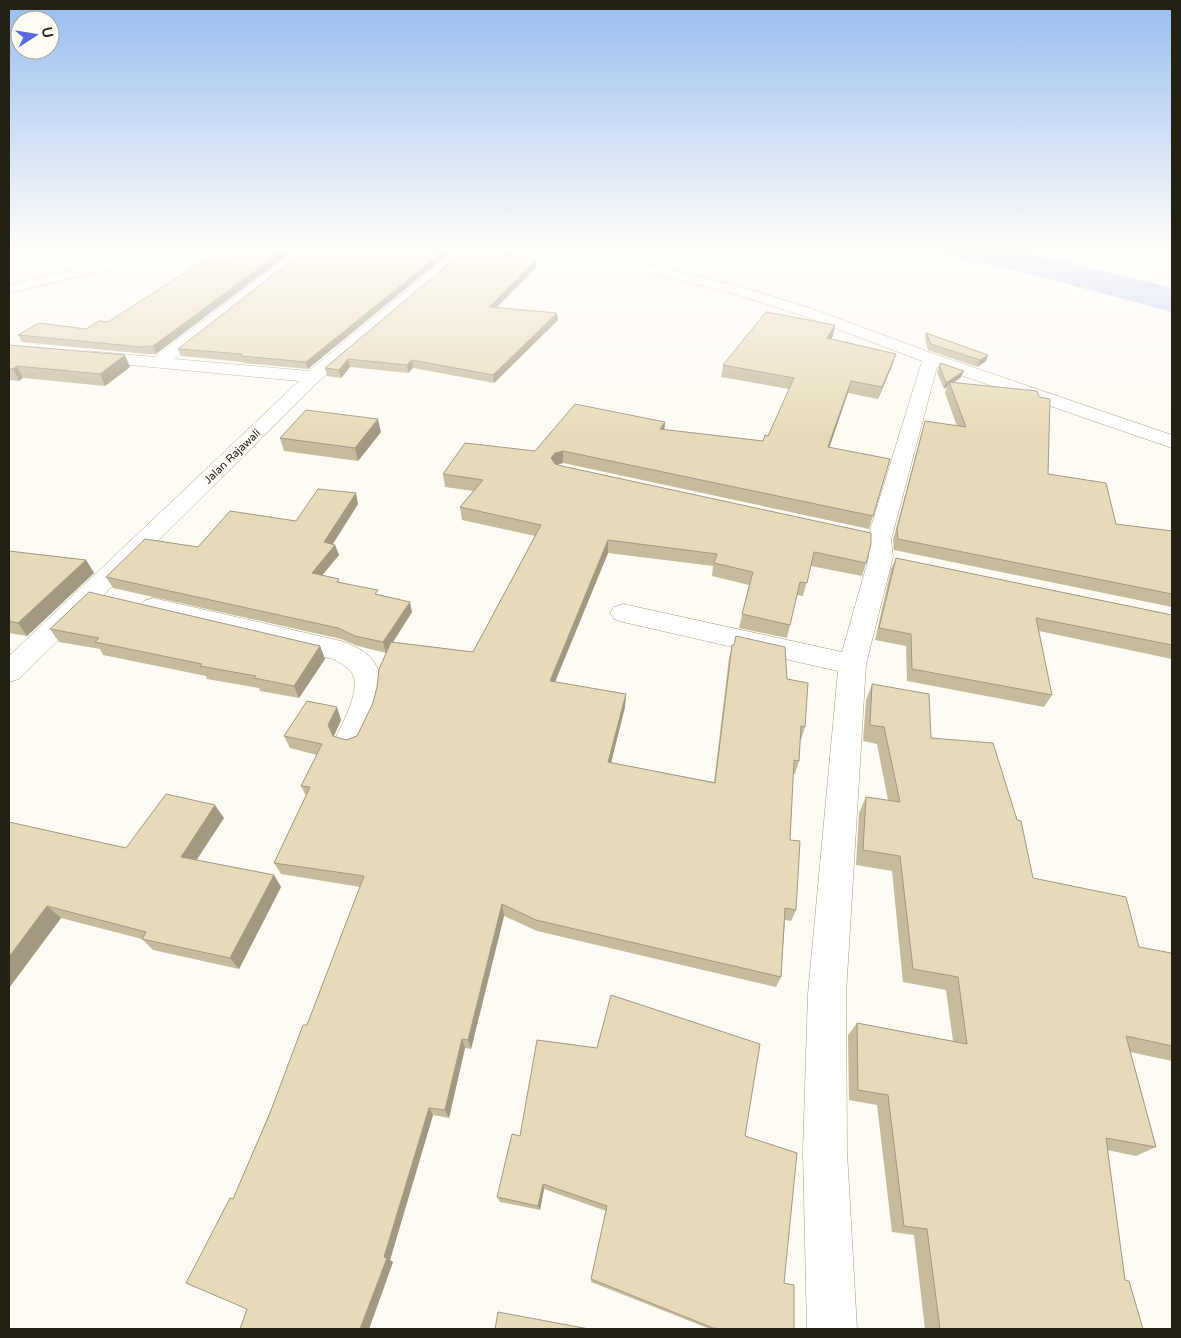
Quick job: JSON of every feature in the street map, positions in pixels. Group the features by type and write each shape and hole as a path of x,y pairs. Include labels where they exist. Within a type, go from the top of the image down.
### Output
{"street":[{"path":"160,362 225,311"},
{"name":"Jalan Rajawali","path":"9,672 313,377 391,311"},
{"path":"805,311 931,358 1172,442"},
{"path":"73,354 313,377"},
{"path":"832,1329 825,1152 827,994 852,664 880,549 931,358"},
{"path":"90,593 341,650 357,658 363,665 369,680 369,690 350,739"},
{"path":"624,613 852,664"}],"building":[{"path":"124,311 200,311 153,346 142,347 18,335 39,323 86,329 99,321 108,322"},
{"path":"226,311 369,311 306,362 178,349"},
{"path":"392,311 557,313 493,375 412,360 407,365 348,359 339,370 325,368"},
{"path":"766,312 835,325 827,338 896,354 882,387 851,381 828,447 890,459 873,516 563,451 555,453 551,458 555,464 562,466 871,533 871,544 866,563 814,552 807,583 800,582 790,625 742,614 753,572 714,563 717,554 608,540 550,681 626,694 608,762 715,783 732,645 734,645 736,636 785,647 787,679 808,683 805,727 801,726 799,761 794,760 790,840 800,841 796,910 785,908 781,977 536,920 502,904 468,1040 462,1039 445,1110 429,1108 384,1257 387,1258 360,1329 240,1329 247,1309 186,1283 230,1198 233,1199 270,1113 303,1025 307,1025 364,876 274,863 310,787 301,786 322,744 284,736 307,701 337,707 328,725 333,736 346,740 357,736 373,703 379,669 391,642 473,652 541,525 460,507 483,480 443,474 465,443 535,451 575,404 665,422 660,429 763,441 765,435 768,436 794,378 723,365"},
{"path":"926,333 988,355 980,360 931,344"},
{"path":"9,345 125,355 100,374 17,366 9,369"},
{"path":"940,363 964,371 946,383"},
{"path":"949,382 1037,391 1039,397 1050,399 1048,474 1106,483 1116,524 1172,531 1172,594 898,539 897,529 925,421 966,427"},
{"path":"306,410 378,419 355,448 280,438"},
{"path":"318,489 356,493 324,542 335,545 312,573 339,579 337,582 378,590 375,594 410,602 383,642 355,636 338,628 106,577 145,539 198,547 230,511 296,521"},
{"path":"9,551 86,560 18,623 9,621"},
{"path":"896,558 1172,615 1172,645 1036,618 1052,695 912,669 911,634 879,628"},
{"path":"89,592 320,646 294,686 254,678 256,676 200,666 202,664 95,642 99,638 50,629"},
{"path":"872,684 929,694 931,738 993,743 1017,820 1021,821 1033,878 1126,897 1139,947 1171,953 1172,1046 1126,1036 1156,1147 1106,1138 1125,1280 1129,1281 1143,1329 940,1329 927,1229 904,1226 888,1095 858,1090 857,1023 967,1044 958,977 913,969 900,856 863,850 866,797 900,802 884,727 870,725"},
{"path":"166,794 215,805 181,857 274,875 230,958 142,939 146,932 47,906 9,957 9,822 126,848"},
{"path":"611,995 760,1044 745,1136 797,1153 784,1283 794,1285 794,1329 713,1328 591,1279 607,1206 543,1184 538,1206 497,1197 512,1134 520,1136 537,1040 597,1048"},
{"path":"498,1312 589,1329 495,1329"}]}
